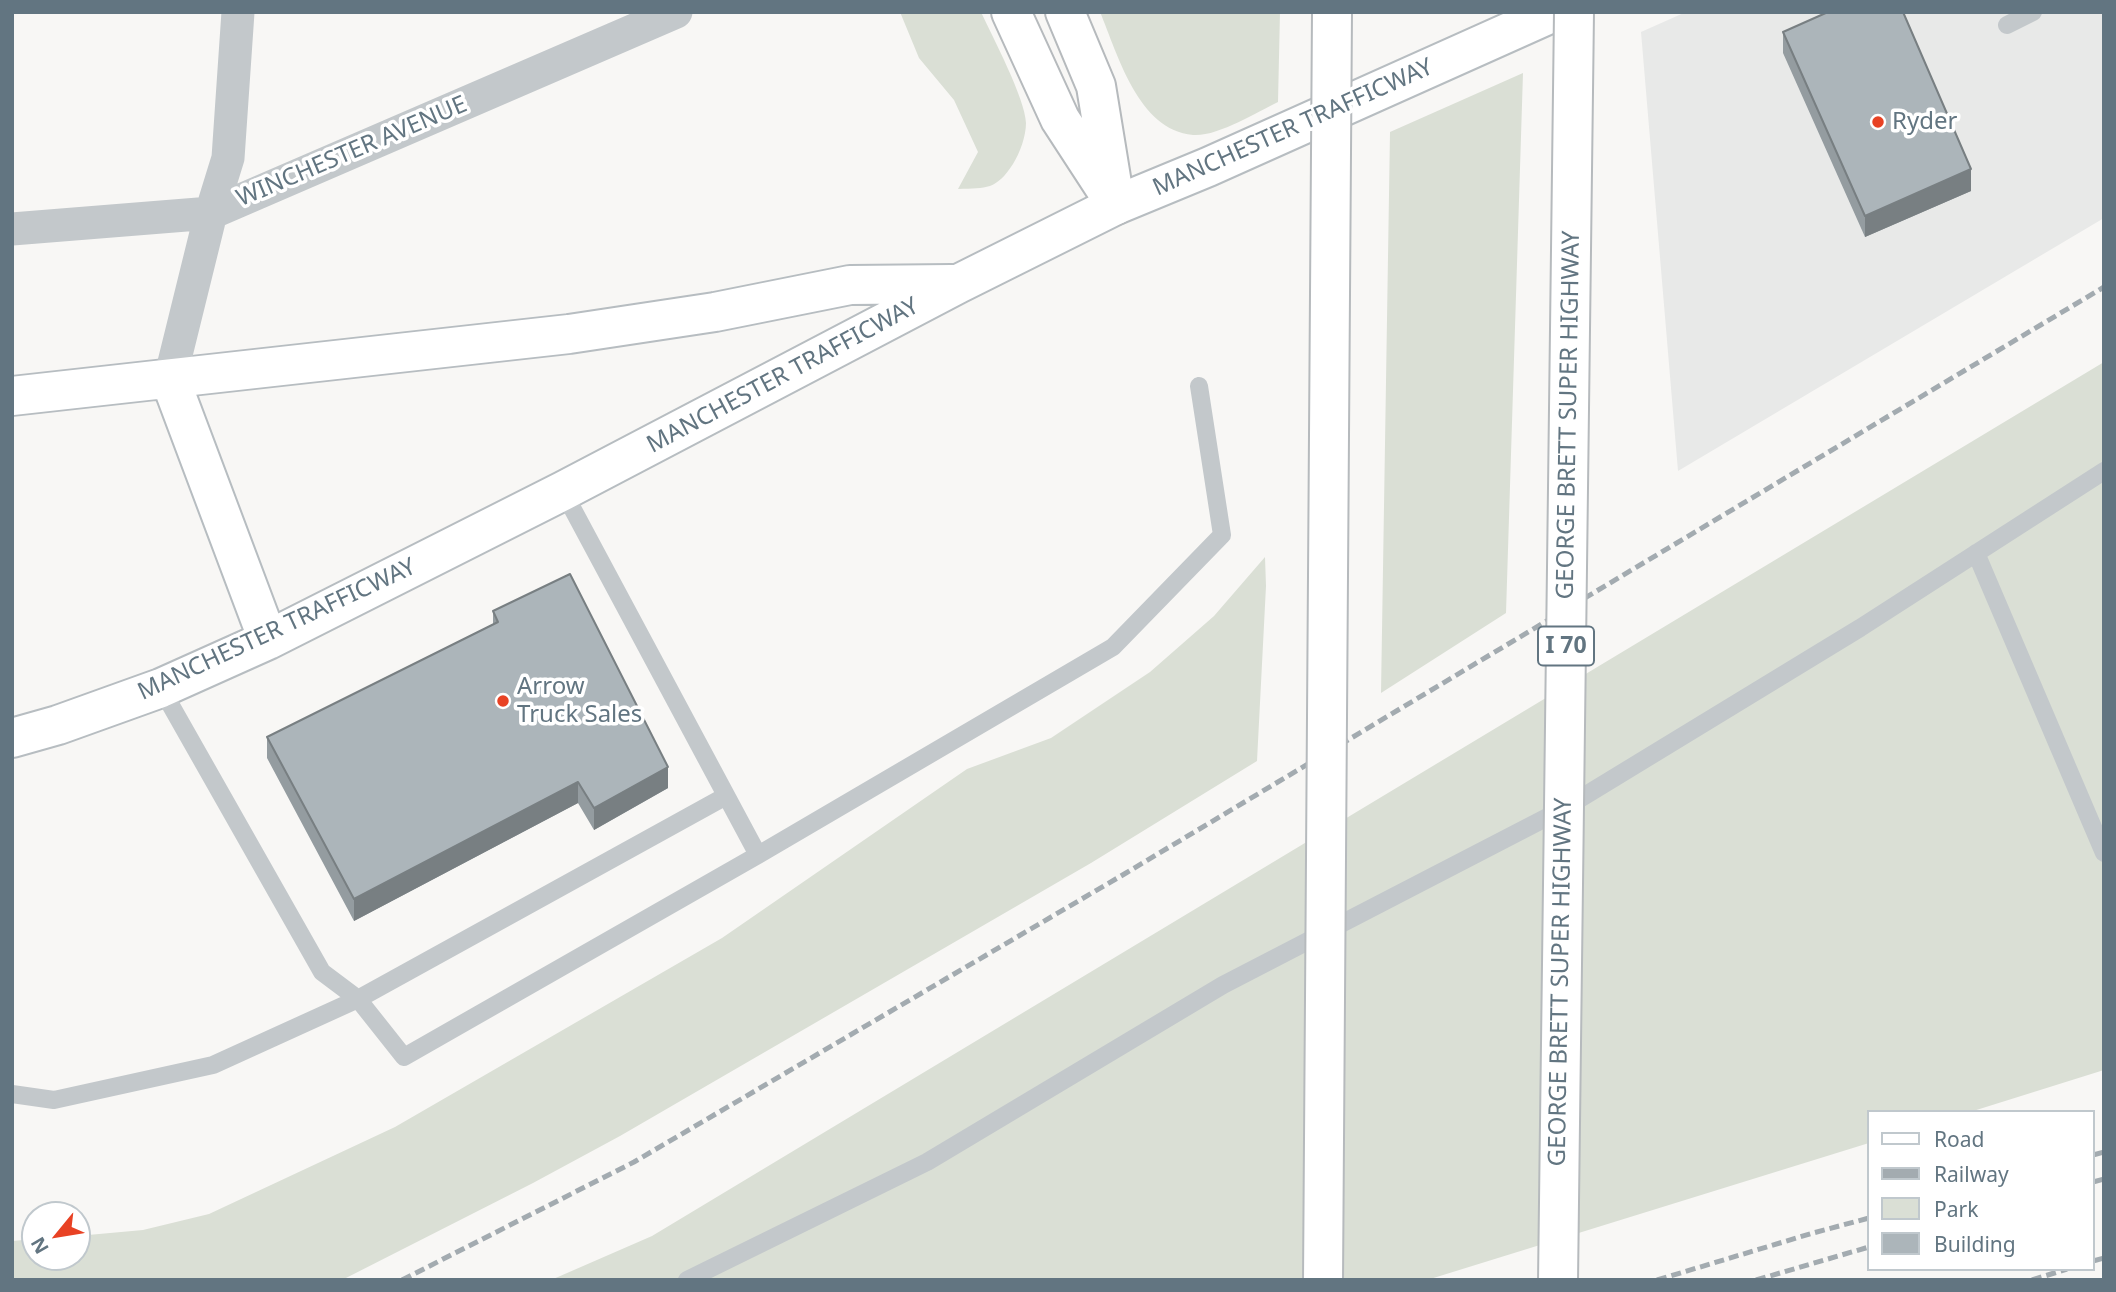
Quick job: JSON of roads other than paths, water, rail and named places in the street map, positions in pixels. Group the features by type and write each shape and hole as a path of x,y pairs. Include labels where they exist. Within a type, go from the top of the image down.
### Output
{"main road":[{"path":"1011,12 1060,119 1116,205"},
{"path":"1065,12 1096,86 1116,205"},
{"path":"1323,1280 1332,12"},
{"name":"MANCHESTER TRAFFICWAY","path":"12,737 58,725 161,688 268,640 1116,205 1554,12"},
{"name":"GEORGE BRETT SUPER HIGHWAY","path":"1558,1280 1574,12"},
{"path":"12,396 569,334 715,312 850,285 958,284"},
{"path":"170,379 268,640"}],"street":[{"path":"170,379 211,213 228,158 238,12"},
{"name":"WINCHESTER AVENUE","path":"12,229 211,213 676,12"}],"lane":[{"path":"2007,25 2033,12"},
{"path":"161,688 322,972 358,999 404,1057 758,855 1113,647 1222,536 1199,386"},
{"path":"687,1280 926,1162 1223,985 1563,809 1860,628 2104,471"},
{"path":"563,491 758,855"},
{"path":"1976,553 2104,853"},
{"path":"12,1094 54,1100 213,1065 358,999 726,796"}],"railway":[{"path":"402,1280 634,1162 1126,873 2104,287"},
{"path":"2095,1154 2104,1152"},
{"path":"2095,1181 2104,1179"},
{"path":"1657,1280 1868,1218"},
{"path":"1756,1280 1868,1247"},
{"path":"2095,1260 2104,1258"},
{"path":"2032,1280 2061,1271"}],"place":[{"name":"Ryder","path":"1878,122"},
{"name":"Arrow Truck Sales","path":"503,701"}]}
